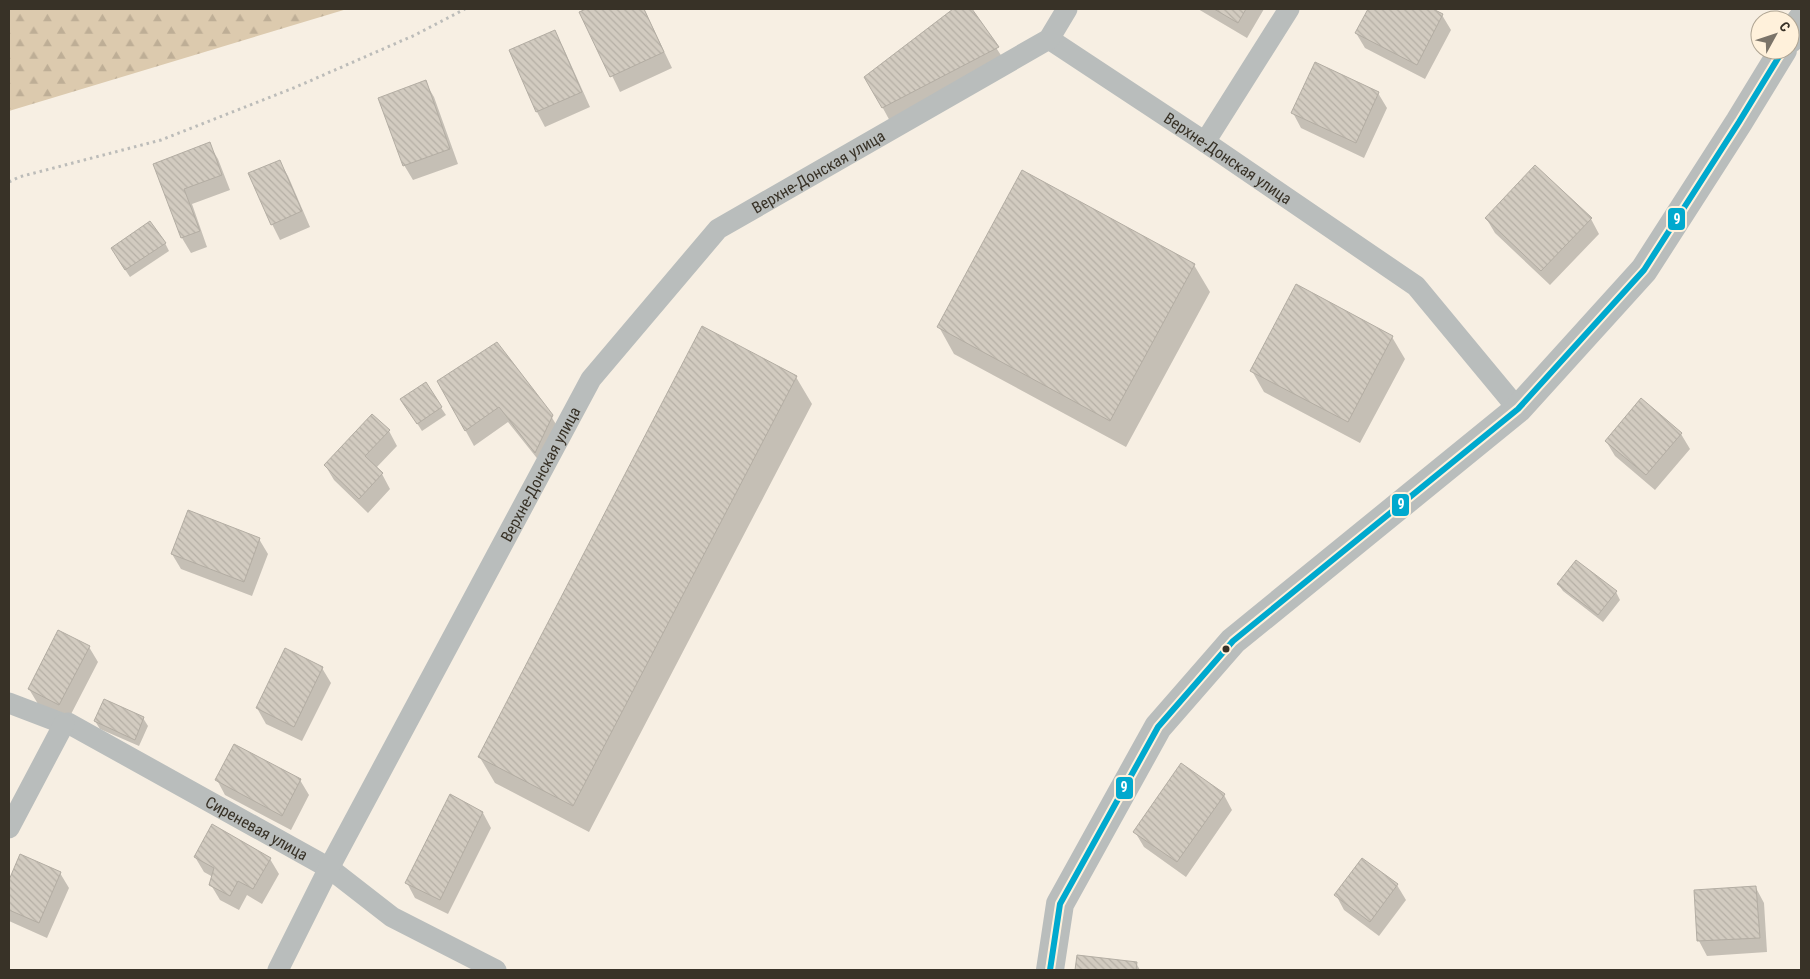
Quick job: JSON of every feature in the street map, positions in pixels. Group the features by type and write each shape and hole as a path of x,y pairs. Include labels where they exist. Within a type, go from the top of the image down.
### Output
{"street":[{"path":"1050,970 1060,904 1158,727 1233,641 1518,409 1644,270 1777,60"}],"lane":[{"path":"1049,39 1068,9"},
{"path":"1205,142 1289,9"},
{"name":"Верхне-Донская улица","path":"278,970 329,868 591,380 718,229 1049,39 1205,142 1416,286 1518,409"},
{"name":"Сиреневая улица","path":"9,703 64,724 68,723 329,868 392,916 496,970"},
{"path":"9,828 64,724"}],"path":[{"path":"9,182 19,177 161,140 304,83 415,35 464,9"}],"green space":[{"path":"9,9 347,9 9,111"}],"building":[{"path":"586,9 644,9 664,52 610,77 579,12"},
{"path":"953,9 972,9 999,47 882,108 864,77"},
{"path":"1214,9 1246,9 1238,23"},
{"path":"1368,9 1433,9 1443,14 1417,65 1355,33"},
{"path":"555,30 582,92 536,112 509,50"},
{"path":"1315,62 1379,92 1356,143 1291,113"},
{"path":"426,80 450,149 403,166 378,98"},
{"path":"210,142 222,175 184,189 200,231 181,238 153,164"},
{"path":"280,160 302,211 271,225 248,173"},
{"path":"1535,165 1592,218 1541,271 1485,218"},
{"path":"1022,170 1195,264 1110,421 937,327"},
{"path":"150,221 166,243 125,270 111,248"},
{"path":"1296,284 1393,336 1348,422 1250,371"},
{"path":"702,326 797,376 573,806 478,757"},
{"path":"497,342 553,415 535,453 499,407 465,431 437,381"},
{"path":"426,382 442,407 417,424 400,399"},
{"path":"1641,398 1682,433 1646,475 1605,441"},
{"path":"372,414 390,430 365,456 383,473 359,499 324,465"},
{"path":"188,510 260,538 244,582 171,554"},
{"path":"1576,560 1617,591 1598,615 1557,584"},
{"path":"58,630 90,646 59,705 28,689"},
{"path":"285,648 323,667 294,727 256,708"},
{"path":"104,699 144,717 135,740 94,721"},
{"path":"234,744 301,779 282,816 215,780"},
{"path":"1181,763 1225,794 1177,862 1133,832"},
{"path":"450,794 483,812 440,900 405,883"},
{"path":"212,824 271,858 253,889 238,881 230,896 209,885 214,868 194,857"},
{"path":"20,854 61,872 39,923 9,910 9,880"},
{"path":"1362,858 1398,884 1370,922 1334,895"},
{"path":"1756,886 1760,938 1697,941 1694,890"},
{"path":"1077,955 1137,962 1136,970 1075,970"}],"transit line":[{"name":"9","path":"1050,970 1060,904 1158,727 1233,641 1518,409 1644,270 1777,60"}]}
